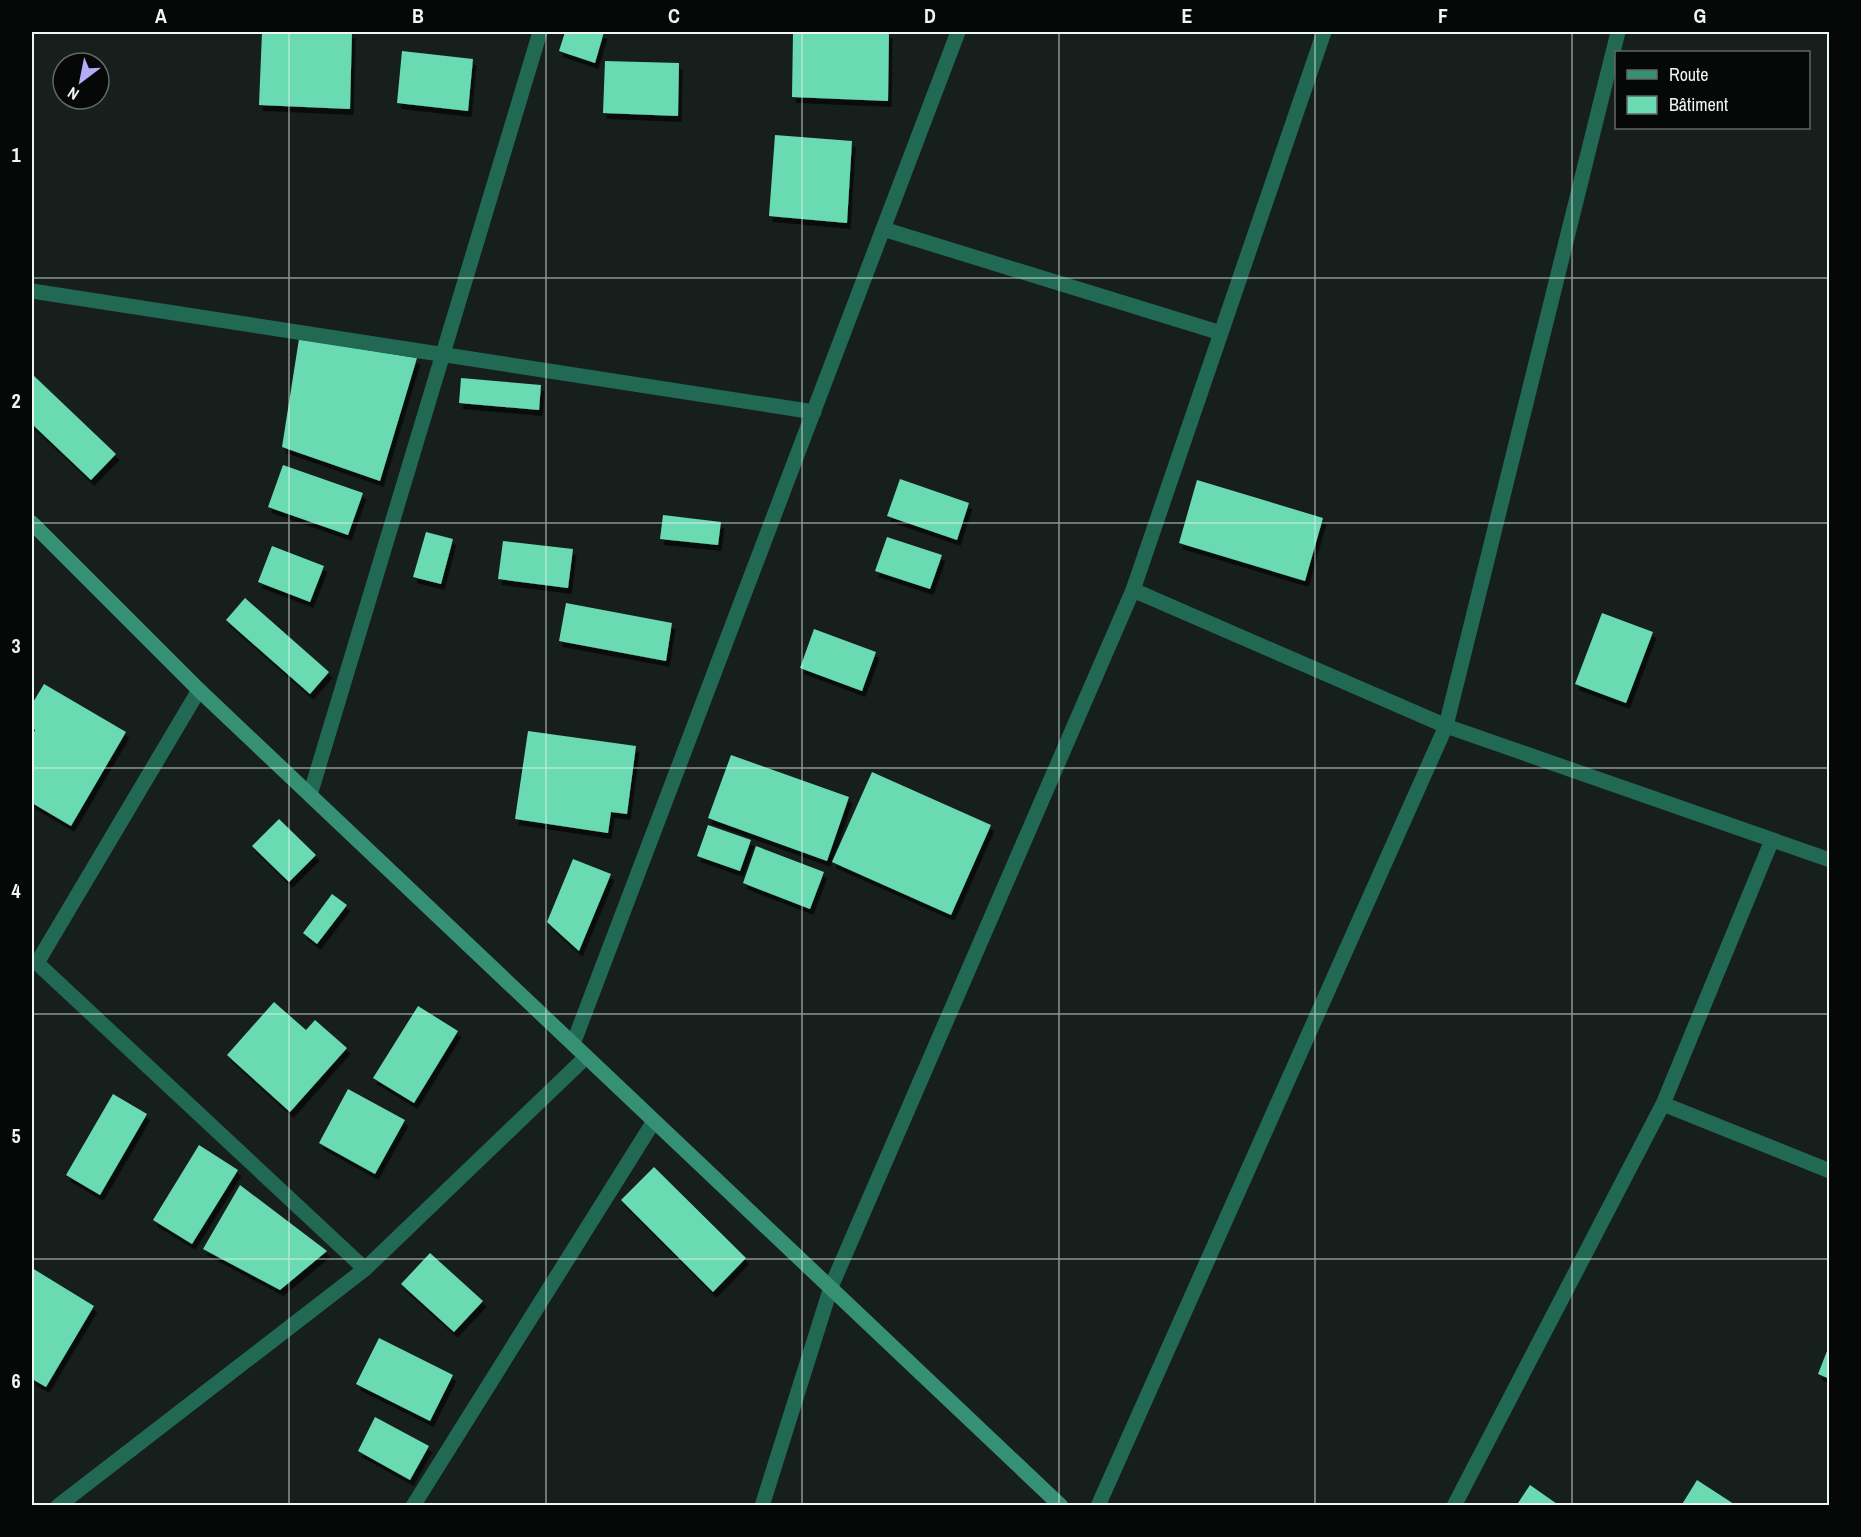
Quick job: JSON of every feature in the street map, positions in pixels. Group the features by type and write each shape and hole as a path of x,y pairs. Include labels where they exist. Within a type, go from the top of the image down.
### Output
{"main road":[{"path":"32,523 199,690 1061,1506"}],"street":[{"path":"310,795 540,32"},
{"path":"573,1044 958,32"},
{"path":"762,1506 831,1287 1133,590 1324,32"},
{"path":"1098,1506 1446,726 1618,32"},
{"path":"883,229 1221,333"},
{"path":"32,291 814,412"},
{"path":"1133,590 1446,726 1830,860"},
{"path":"199,690 38,963 364,1269"},
{"path":"1454,1506 1663,1104 1772,840"},
{"path":"58,1506 364,1269 586,1057"},
{"path":"1663,1104 1830,1171"},
{"path":"413,1506 654,1121"}],"building":[{"path":"262,32 352,32 350,109 259,105"},
{"path":"565,32 604,32 595,63 559,51"},
{"path":"793,32 889,32 888,101 792,97"},
{"path":"402,51 473,59 468,111 397,103"},
{"path":"605,61 679,63 678,116 603,113"},
{"path":"775,135 852,141 847,223 769,216"},
{"path":"299,339 417,358 380,481 282,447"},
{"path":"32,374 116,454 91,480 32,424"},
{"path":"461,378 541,385 539,410 459,403"},
{"path":"283,465 363,493 348,535 268,507"},
{"path":"900,479 969,503 957,540 887,516"},
{"path":"1197,480 1323,518 1305,581 1179,543"},
{"path":"663,515 721,522 718,545 660,539"},
{"path":"426,532 453,539 441,584 413,577"},
{"path":"887,537 942,555 930,589 875,571"},
{"path":"503,541 573,549 568,588 498,579"},
{"path":"272,546 324,566 310,602 258,582"},
{"path":"245,598 329,672 310,694 226,620"},
{"path":"566,603 672,623 666,661 559,641"},
{"path":"1602,613 1653,632 1626,703 1575,684"},
{"path":"814,629 876,652 862,691 800,668"},
{"path":"44,684 126,732 71,826 32,803 32,736 35,730 32,727 32,704"},
{"path":"528,731 636,746 627,814 611,812 608,833 515,819"},
{"path":"731,755 849,797 827,861 708,818"},
{"path":"872,772 991,825 951,915 832,862"},
{"path":"279,819 316,855 289,882 252,846"},
{"path":"708,825 751,840 740,871 697,856"},
{"path":"756,846 824,872 810,909 743,883"},
{"path":"573,859 611,874 579,951 547,922"},
{"path":"332,894 347,905 317,944 303,933"},
{"path":"274,1002 306,1030 315,1020 347,1048 290,1112 227,1055"},
{"path":"418,1006 458,1031 414,1103 373,1078"},
{"path":"348,1089 405,1120 375,1174 319,1143"},
{"path":"113,1094 147,1114 100,1195 66,1175"},
{"path":"199,1145 238,1170 192,1244 153,1220"},
{"path":"654,1167 746,1258 713,1292 621,1200"},
{"path":"240,1185 327,1251 280,1290 203,1249"},
{"path":"430,1253 483,1301 454,1332 401,1284"},
{"path":"32,1268 94,1306 46,1387 32,1379"},
{"path":"379,1338 453,1375 430,1421 356,1384"},
{"path":"1830,1346 1830,1379 1818,1374"},
{"path":"375,1417 429,1446 410,1480 358,1451"},
{"path":"1697,1480 1737,1506 1681,1506"},
{"path":"1530,1485 1560,1506 1516,1506"}]}
